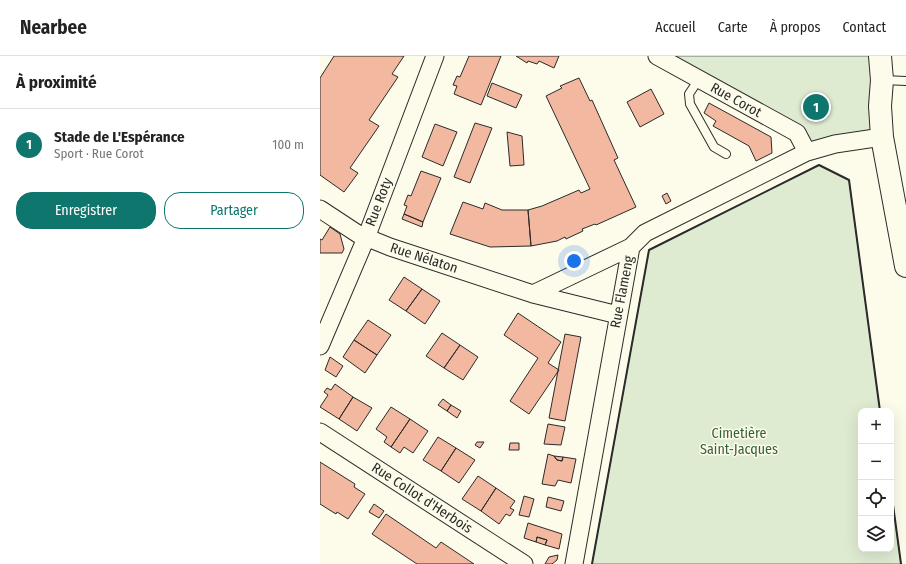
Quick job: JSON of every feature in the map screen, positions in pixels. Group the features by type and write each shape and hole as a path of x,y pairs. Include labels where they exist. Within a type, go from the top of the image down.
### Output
{"main road":[{"path":"880,56 882,80 880,106 882,137 906,266"},
{"path":"882,80 893,56"}],"street":[{"name":"Rue Roty","path":"320,346 366,238 435,56"},
{"name":"Rue Corot","path":"657,56 797,133 807,152"},
{"name":"Rue Flameng","path":"574,564 631,247 645,233 807,152 834,144 882,137"},
{"name":"Rue Nélaton","path":"320,209 366,238 533,294 618,315"},
{"path":"533,294 631,247"},
{"name":"Rue Collot d'Herbois","path":"320,432 524,564"}],"lane":[{"path":"699,79 689,94 690,104 714,147 726,154"},
{"path":"882,80 906,81"}],"green space":[{"path":"657,56 886,56 882,137 807,152 797,133"},
{"name":"Cimetière Saint-Jacques","path":"819,165 849,180 880,408 858,408 858,552 894,552 894,512 901,564 592,564 649,250"}],"building":[{"path":"334,56 404,56 392,74 398,77 369,120 379,126 350,168 358,173 344,192 320,175 320,78"},
{"path":"469,56 501,56 481,105 454,94 457,86 453,85 457,76 460,77"},
{"path":"516,56 559,56 554,68 539,61 537,64 528,61 527,63"},
{"path":"579,78 590,101 592,100 618,158 614,160 636,207 596,225 595,224 582,229 583,231 566,239 565,237 557,241 531,246 528,210 542,206 579,190 581,193 590,189 546,96 562,88 560,86"},
{"path":"492,83 522,95 516,108 487,96"},
{"path":"651,89 664,114 640,127 627,102"},
{"path":"709,103 771,137 772,153 756,161 749,146 713,126 716,121 704,113"},
{"path":"475,123 492,128 470,183 454,177"},
{"path":"435,124 457,132 443,166 422,157"},
{"path":"507,132 522,136 524,165 510,166"},
{"path":"421,171 441,178 423,222 404,214 407,206 404,205 408,195 411,196"},
{"path":"667,193 671,201 666,204 662,196"},
{"path":"463,202 483,209 485,203 502,210 528,210 531,246 490,247 450,234"},
{"path":"404,214 423,222 422,227 402,219"},
{"path":"330,227 340,234 344,249 342,253 320,253 320,239 322,240"},
{"path":"404,277 422,289 406,311 389,300"},
{"path":"422,289 440,301 425,324 406,311"},
{"path":"518,313 561,342 548,363 559,370 529,414 510,401 538,358 504,335"},
{"path":"368,320 391,335 377,355 354,340"},
{"path":"442,333 460,345 444,368 426,356"},
{"path":"565,334 581,337 565,421 549,418"},
{"path":"354,340 377,355 365,373 343,357"},
{"path":"460,345 478,357 463,380 444,368"},
{"path":"330,357 343,366 336,377 325,370"},
{"path":"335,384 353,397 339,419 320,407 328,395 324,392 327,388 331,390"},
{"path":"353,397 372,408 357,431 339,419"},
{"path":"443,399 451,405 447,411 438,405"},
{"path":"451,405 461,411 457,418 447,411"},
{"path":"391,407 410,419 391,447 384,442 387,437 376,429"},
{"path":"410,419 428,431 413,453 404,447 400,453 391,447"},
{"path":"548,424 565,427 561,445 544,444"},
{"path":"438,437 456,448 441,471 423,460"},
{"path":"477,442 484,442 480,448 475,445"},
{"path":"510,443 519,443 519,450 509,450"},
{"path":"456,448 475,460 459,483 441,471"},
{"path":"548,454 554,456 557,460 562,461 563,457 576,459 571,483 558,480 555,486 542,484"},
{"path":"554,456 563,457 562,461 557,460"},
{"path":"320,462 355,484 354,487 365,494 348,519 337,512 336,514 320,504"},
{"path":"478,476 496,488 481,511 462,499"},
{"path":"496,488 515,501 510,508 514,510 510,516 506,514 499,524 481,511"},
{"path":"524,496 534,499 529,517 519,515"},
{"path":"548,497 564,501 561,511 546,507"},
{"path":"374,504 384,511 379,518 369,512"},
{"path":"386,514 436,548 441,542 474,564 417,564 372,534"},
{"path":"528,523 562,534 559,549 545,545 547,540 537,537 536,542 524,538"},
{"path":"537,537 547,540 545,545 536,542"},
{"path":"558,555 557,560 552,564 545,564 549,557"}],"wall":[{"path":"592,564 649,250 819,165 849,180 880,408"},
{"path":"894,512 901,564"}],"place":[{"name":"Stade de L'Espérance","path":"816,107"}]}
